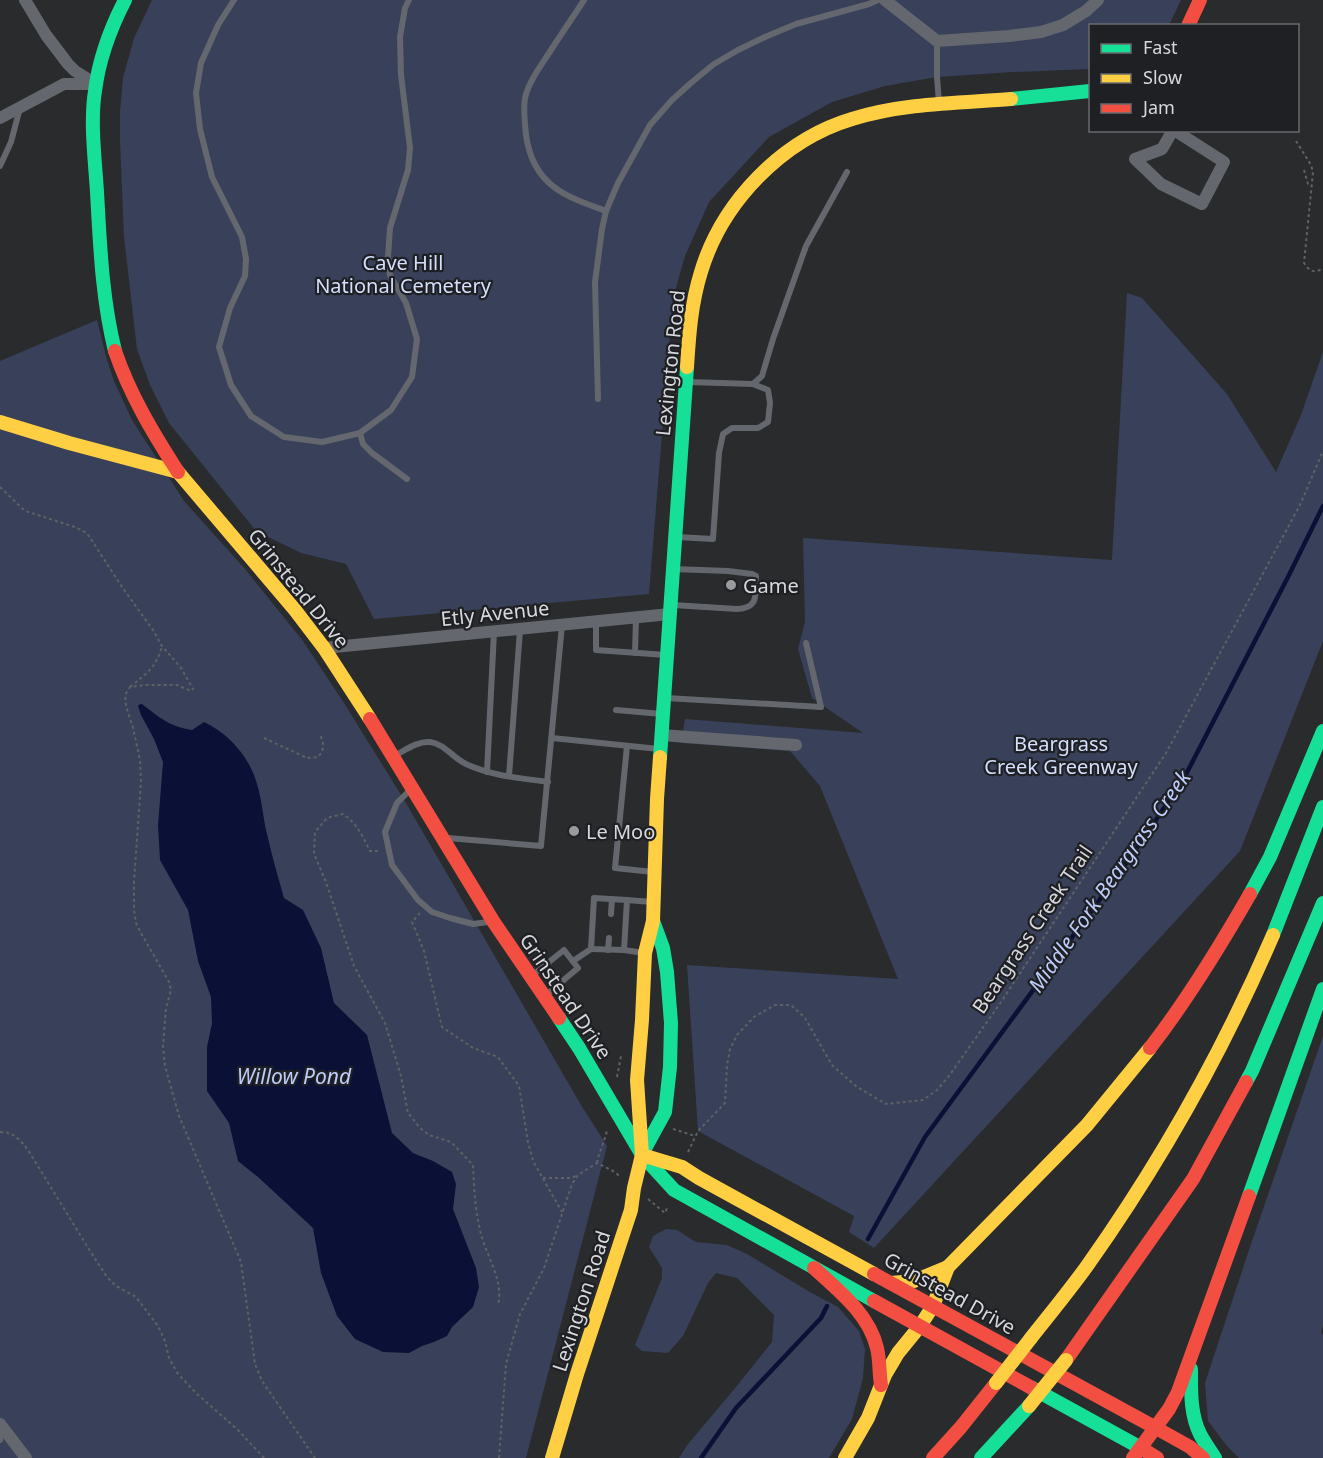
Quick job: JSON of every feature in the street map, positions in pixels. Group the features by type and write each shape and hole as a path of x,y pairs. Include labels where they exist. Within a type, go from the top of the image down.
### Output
{"main road":[{"name":"Grinstead Drive","path":"125,0 118,11 106,43 93,107 94,153 105,302 115,351 130,392 178,472 295,610 324,648 359,701 493,921 579,1048 642,1155 674,1190 920,1326 1137,1453 1157,1458"},
{"path":"1189,24 1200,0"},
{"name":"Lexington Road","path":"642,1155 637,1080 645,953 653,921 652,902 661,742 690,320 697,281 707,253 727,216 759,177 777,160 825,129 850,120 892,110 1089,92"},
{"path":"0,423 178,472"},
{"path":"891,1283 914,1281 948,1267 1087,1125 1139,1062 1177,1013 1250,895 1270,857 1323,731"},
{"path":"933,1458 961,1427 1088,1264 1171,1135 1221,1043 1263,958 1323,807"},
{"path":"981,1458 1029,1406 1066,1360 1193,1179 1252,1071 1323,903"},
{"name":"Lexington Road","path":"552,1458 631,1210 642,1155 665,1112 670,1067 670,1014 663,948 653,921"},
{"path":"1137,1453 1174,1401 1323,989"},
{"name":"Grinstead Drive","path":"642,1155 682,1167 1156,1428 1203,1458"},
{"path":"845,1458 868,1418 885,1375 898,1353 933,1306 948,1267"},
{"path":"814,1268 843,1295 863,1318 877,1347 881,1385"},
{"path":"1192,1355 1191,1381 1197,1430 1215,1458"}],"street":[{"path":"25,0 68,64 96,84"},
{"path":"885,0 937,41 1041,32 1063,26 1098,0"},
{"path":"0,118 64,84 96,84"},
{"path":"1172,132 1162,149 1135,159 1161,184 1202,204 1224,162 1176,132"},
{"name":"Etly Avenue","path":"324,648 636,618 670,609"},
{"path":"661,742 796,745"},
{"path":"0,1424 26,1458"}],"lane":[{"path":"234,0 218,26 201,63 196,93 200,129 212,177 242,237 246,259 245,276 230,308 219,347 231,385 251,416 284,437 322,442 360,434 391,410 412,377 417,339 406,303 390,275 388,256 390,228 408,170 410,148 400,75 400,37 405,8 409,0"},
{"path":"584,0 532,81 525,98 524,119 533,162 544,180 560,192 606,211"},
{"path":"598,399 595,282 602,229 606,211 618,183 650,124 692,82 714,64 738,50 796,24 878,0"},
{"path":"937,41 940,105"},
{"path":"0,166 11,142 20,107"},
{"path":"753,384 762,376 806,246 847,172"},
{"path":"675,537 713,539 719,453 723,434 732,429 758,428 768,422 770,403 768,390 753,384 686,382"},
{"path":"360,434 363,444 372,453 407,479"},
{"path":"670,609 747,609 755,599 756,576 752,574 673,569"},
{"path":"635,653 636,618"},
{"path":"596,622 596,650 667,655"},
{"path":"442,837 541,846 562,625"},
{"path":"509,776 520,630"},
{"path":"487,772 494,632"},
{"path":"664,698 821,707 806,643"},
{"path":"616,710 663,714"},
{"path":"552,738 627,746 661,742"},
{"path":"393,756 421,742 434,742 463,763 487,772 548,782"},
{"path":"627,746 615,868 654,872"},
{"path":"412,788 397,803 385,832 392,865 418,900 432,912 472,924 493,921"},
{"path":"591,949 594,898 652,902"},
{"path":"611,914 612,899"},
{"path":"624,951 627,900"},
{"path":"608,950 609,938"},
{"path":"573,961 591,949 645,953"},
{"path":"530,977 564,950 578,968 544,997"},
{"path":"0,1433 0,1440"}],"path":[{"path":"1296,141 1313,172 1304,263 1312,271 1323,268"},
{"path":"1304,170 1308,184 1312,186"},
{"name":"Beargrass Creek Trail","path":"686,1156 698,1131 725,1103 727,1065 730,1049 737,1035 754,1017 775,1005 791,1005 806,1018 832,1065 857,1087 886,1104 923,1100 937,1090 1000,1002 1166,753 1300,505 1323,450"},
{"path":"0,487 25,511 75,526 87,533 162,646 181,668 193,689 191,691 177,685 130,687"},
{"path":"162,646 152,669 130,687 125,695 140,760 141,781 134,909 141,933 169,982 171,990 166,1008 163,1046 165,1066 179,1116 241,1262 255,1364 262,1381 315,1458"},
{"path":"264,738 307,758 318,757 323,751 324,742 320,735"},
{"path":"389,851 370,852 359,830 351,819 343,814 327,818 315,832 314,854 326,882 354,966 385,1023 408,1113 420,1128 429,1135 451,1142 472,1164 474,1202 501,1294 498,1305"},
{"path":"427,907 412,922 424,951 442,1027 473,1048 498,1057 519,1086 533,1161 562,1212"},
{"path":"673,1130 695,1136"},
{"path":"0,1132 12,1133 18,1137 107,1277 116,1286 136,1297 153,1319 165,1341 178,1374 264,1458"},
{"path":"542,1178 571,1178 578,1175 597,1163 605,1140"},
{"path":"597,1163 613,1171"},
{"path":"499,1458 506,1364 520,1314 544,1268 572,1184 578,1175"}],"green space":[{"name":"Cave Hill National Cemetery","path":"152,0 1181,0 1169,24 1089,24 1089,69 937,77 885,86 832,102 769,137 709,202 685,256 673,298 649,594 374,619 346,564 301,553 256,531 169,423 150,385 137,349 124,237 120,112 123,78 134,38"},
{"name":"Beargrass Creek Greenway","path":"1127,293 1142,298 1227,394 1276,472 1301,415 1323,352 1323,641 1240,851 874,1248 849,1232 854,1216 698,1131 687,965 898,979 820,786 790,751 681,743 685,719 863,733 812,698 798,649 805,622 803,538 1112,560"},
{"path":"97,320 114,381 132,420 184,501 245,569 303,641 344,703 406,803 607,1146 526,1458 0,1458 0,361"},
{"path":"1323,1036 1323,1325 1321,1333 1323,1335 1323,1458 1239,1458 1208,1421 1205,1383"},
{"path":"666,1229 677,1230 696,1242 727,1245 747,1254 838,1307 859,1331 865,1349 863,1378 852,1419 829,1458 679,1458 772,1342 774,1315 737,1278 716,1273 708,1283 683,1336 668,1353 642,1351 635,1345 662,1278 662,1268 649,1247 653,1236"}],"water":[{"name":"Willow Pond","path":"140,704 165,721 184,729 192,730 204,722 230,740 249,764 257,784 284,898 303,910 321,948 334,1003 367,1035 392,1133 413,1153 452,1172 456,1184 453,1209 476,1268 479,1287 473,1307 452,1327 447,1336 409,1353 383,1352 355,1339 337,1316 321,1273 313,1228 238,1161 229,1123 207,1091 207,1047 212,1023 211,997 198,961 188,910 160,860 158,825 163,762 141,715 138,706"}],"waterway":[{"name":"Middle Fork Beargrass Creek","path":"868,1239 925,1137 1120,872 1182,782 1323,506"},
{"name":"Middle Fork Beargrass Creek","path":"701,1458 736,1408 821,1318 827,1306"}],"traffic: fast":[{"path":"115,351 102,272 93,115 102,56 125,0"},
{"path":"1011,99 1089,91"},
{"path":"660,757 687,367"},
{"path":"1250,894 1270,857 1323,731"},
{"path":"1273,935 1323,807"},
{"path":"1246,1082 1323,903"},
{"path":"642,1154 665,1112 670,1067 671,1023 667,972 663,948 653,921"},
{"path":"1249,1196 1323,989"},
{"path":"559,1018 642,1155 674,1190 874,1301"},
{"path":"1191,1369 1194,1418 1200,1434 1215,1458"},
{"path":"1032,1388 1141,1448"},
{"path":"981,1458 1029,1406"}],"traffic: slow":[{"path":"687,367 695,296 711,246 740,198 779,158 826,129 871,114 931,104 1011,99"},
{"path":"0,422 178,472 295,610 324,648 370,719"},
{"path":"642,1155 637,1080 645,953 653,921 660,757"},
{"path":"1031,1338 1087,1266 1165,1147 1233,1021 1273,935"},
{"path":"845,1458 868,1418 885,1375 898,1353 933,1306 948,1267 1087,1125 1150,1048"},
{"path":"642,1155 682,1167 874,1274"},
{"path":"552,1458 631,1210 642,1155"},
{"path":"891,1283 914,1281 948,1267"},
{"path":"996,1383 1031,1338"},
{"path":"1029,1406 1066,1360"}],"traffic: jam":[{"path":"1189,24 1200,0"},
{"path":"115,351 143,413 178,472"},
{"path":"370,719 493,921 559,1018"},
{"path":"1150,1048 1203,973 1250,894"},
{"path":"1066,1360 1193,1179 1246,1082"},
{"path":"1133,1458 1169,1409 1178,1392 1249,1196"},
{"path":"814,1268 852,1304 867,1324 877,1348 881,1385"},
{"path":"874,1274 1156,1428"},
{"path":"874,1301 1032,1388"},
{"path":"933,1458 996,1383"},
{"path":"1156,1428 1190,1447 1203,1458"},
{"path":"1141,1448 1157,1458"}],"place":[{"name":"Game","path":"731,585"},
{"name":"Le Moo","path":"574,831"}]}
